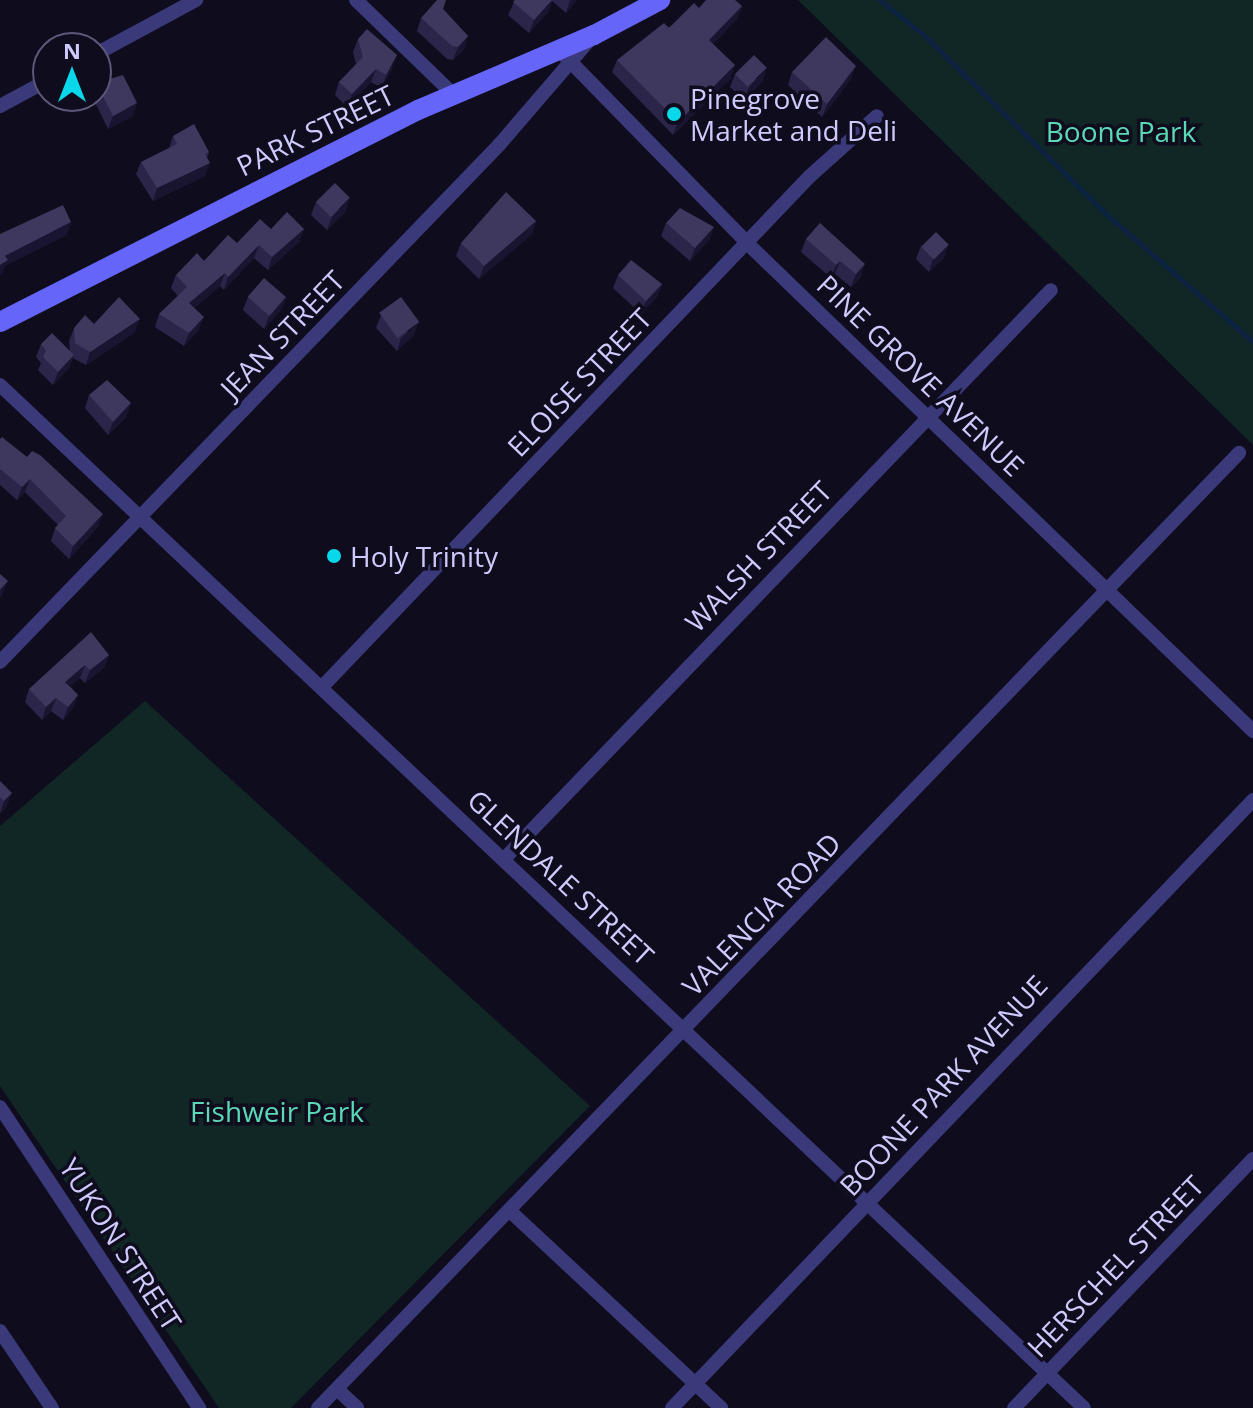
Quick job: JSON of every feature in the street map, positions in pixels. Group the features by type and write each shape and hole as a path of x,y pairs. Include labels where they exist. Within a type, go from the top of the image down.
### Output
{"street":[{"path":"112,45 196,0"},
{"path":"356,0 453,94"},
{"name":"PARK STREET","path":"0,322 453,94 565,56 594,35 660,0"},
{"name":"PINE GROVE AVENUE","path":"565,56 748,244 1253,731"},
{"name":"JEAN STREET","path":"0,662 499,145 565,56"},
{"path":"0,106 32,89"},
{"name":"ELOISE STREET","path":"322,687 809,177 877,116"},
{"name":"WALSH STREET","path":"504,859 1051,290"},
{"name":"GLENDALE STREET","path":"0,385 142,515 1084,1408"},
{"name":"VALENCIA ROAD","path":"318,1408 686,1030 1239,453"},
{"name":"BOONE PARK AVENUE","path":"672,1408 1253,800"},
{"name":"YUKON STREET","path":"0,1107 199,1408"},
{"name":"HERSCHEL STREET","path":"1014,1408 1253,1159"},
{"path":"510,1211 721,1408"},
{"path":"0,1331 52,1408"},
{"path":"338,1390 357,1408"}],"green space":[{"name":"Boone Park","path":"798,0 1253,0 1253,445 1084,279"},
{"name":"Fishweir Park","path":"145,701 590,1106 291,1408 219,1408 0,1086 0,826"}],"building":[{"path":"437,0 446,0 443,9 468,36 458,47 452,46 421,18"},
{"path":"552,0 534,20 513,2"},
{"path":"706,0 735,0 742,6 709,40 735,65 678,122 617,60 664,23 669,28 694,3 699,8"},
{"path":"367,29 397,55 386,75 376,69 352,94 339,82 363,57 358,39"},
{"path":"826,37 856,66 827,104 792,72"},
{"path":"754,55 767,68 748,87 735,74"},
{"path":"123,75 137,103 113,116 111,112 112,78"},
{"path":"194,124 209,152 205,154 210,163 157,188 141,162 177,144 173,136"},
{"path":"335,183 350,198 331,217 316,202"},
{"path":"506,192 536,221 484,266 461,243"},
{"path":"63,205 71,222 5,256 8,260 0,265 0,234"},
{"path":"680,208 714,227 695,248 666,223"},
{"path":"287,212 304,229 272,257 259,245 228,277 225,273 189,303 204,317 189,333 159,314 187,287 176,275 197,253 204,261 228,235 237,243 260,219 271,229"},
{"path":"820,223 865,264 856,274 840,261 836,265 806,239"},
{"path":"936,232 949,245 934,260 921,247"},
{"path":"631,260 662,284 646,301 618,275"},
{"path":"264,278 286,297 269,316 248,297"},
{"path":"119,297 140,319 90,352 75,343 74,328 85,315 94,324"},
{"path":"401,297 419,322 397,338 379,313"},
{"path":"52,333 74,355 58,372 43,357 46,351 41,344"},
{"path":"107,380 131,403 113,422 89,395"},
{"path":"2,437 27,457 32,451 40,455 103,514 73,546 55,528 66,516 30,479 22,487 0,469"},
{"path":"0,574 8,581 0,590"},
{"path":"91,632 109,655 90,670 85,665 65,682 78,695 68,707 56,698 46,707 29,689"},
{"path":"0,781 12,793 4,801 0,797"}],"waterway":[{"path":"880,0 924,35 1106,214 1253,342"}],"place":[{"name":"Pinegrove Market and Deli","path":"674,114"},
{"name":"Holy Trinity","path":"334,556"}]}
